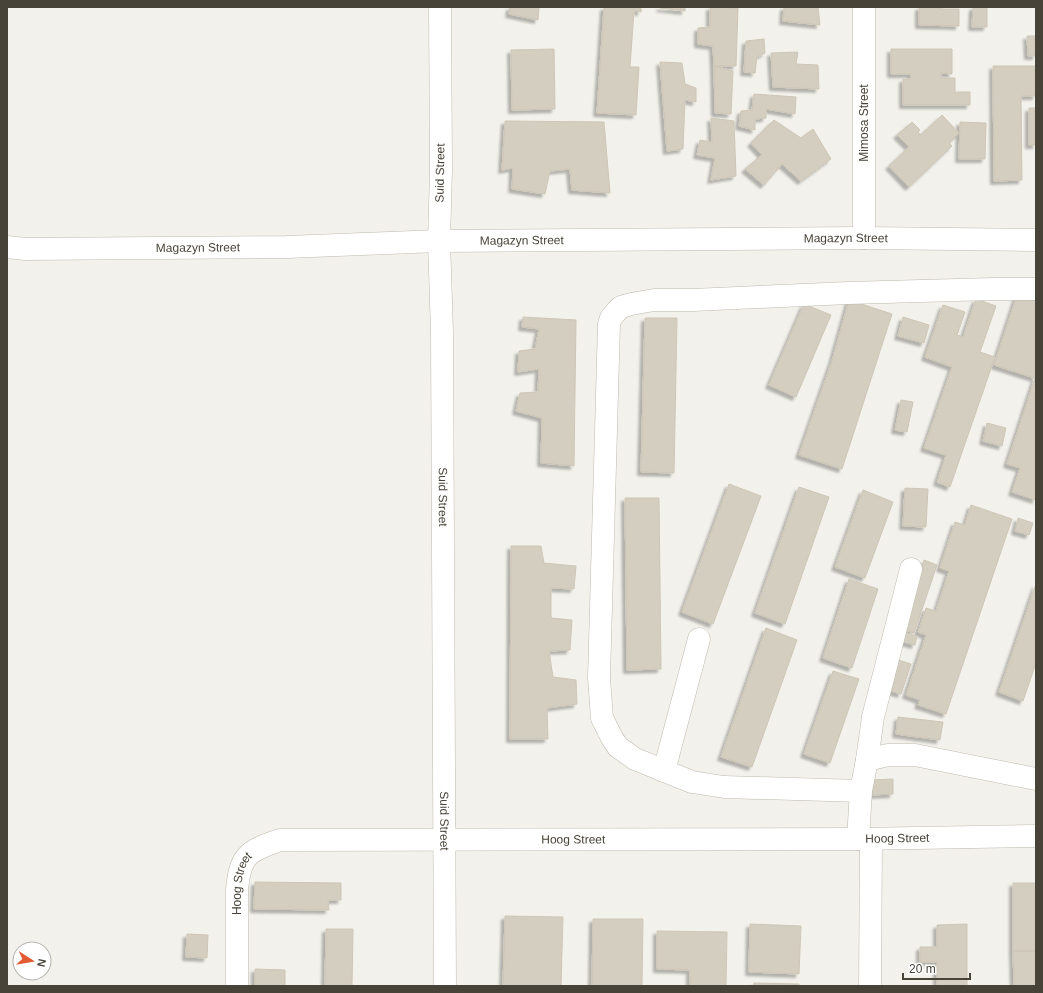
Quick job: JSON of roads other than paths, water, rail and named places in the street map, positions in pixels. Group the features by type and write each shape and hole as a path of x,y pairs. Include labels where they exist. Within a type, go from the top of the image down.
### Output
{"street":[{"name":"Suid Street","path":"440,7 441,170 439,242 442,339 445,986"},
{"name":"Mimosa Street","path":"864,7 864,238"},
{"name":"Magazyn Street","path":"7,247 25,249 287,247 439,242 864,238 1036,240"},
{"path":"861,791 724,787 692,782 635,759 618,746 612,738 602,718 599,678 608,327 611,318 622,307 654,300 693,300 864,292 1036,289"},
{"path":"870,986 865,839 861,791 868,760 873,716 911,569"},
{"path":"664,771 699,639"},
{"path":"868,760 888,754 915,755 1036,779"},
{"name":"Hoog Street","path":"237,986 238,875 244,860 250,852 259,847 280,840 865,839 1036,836"}]}
